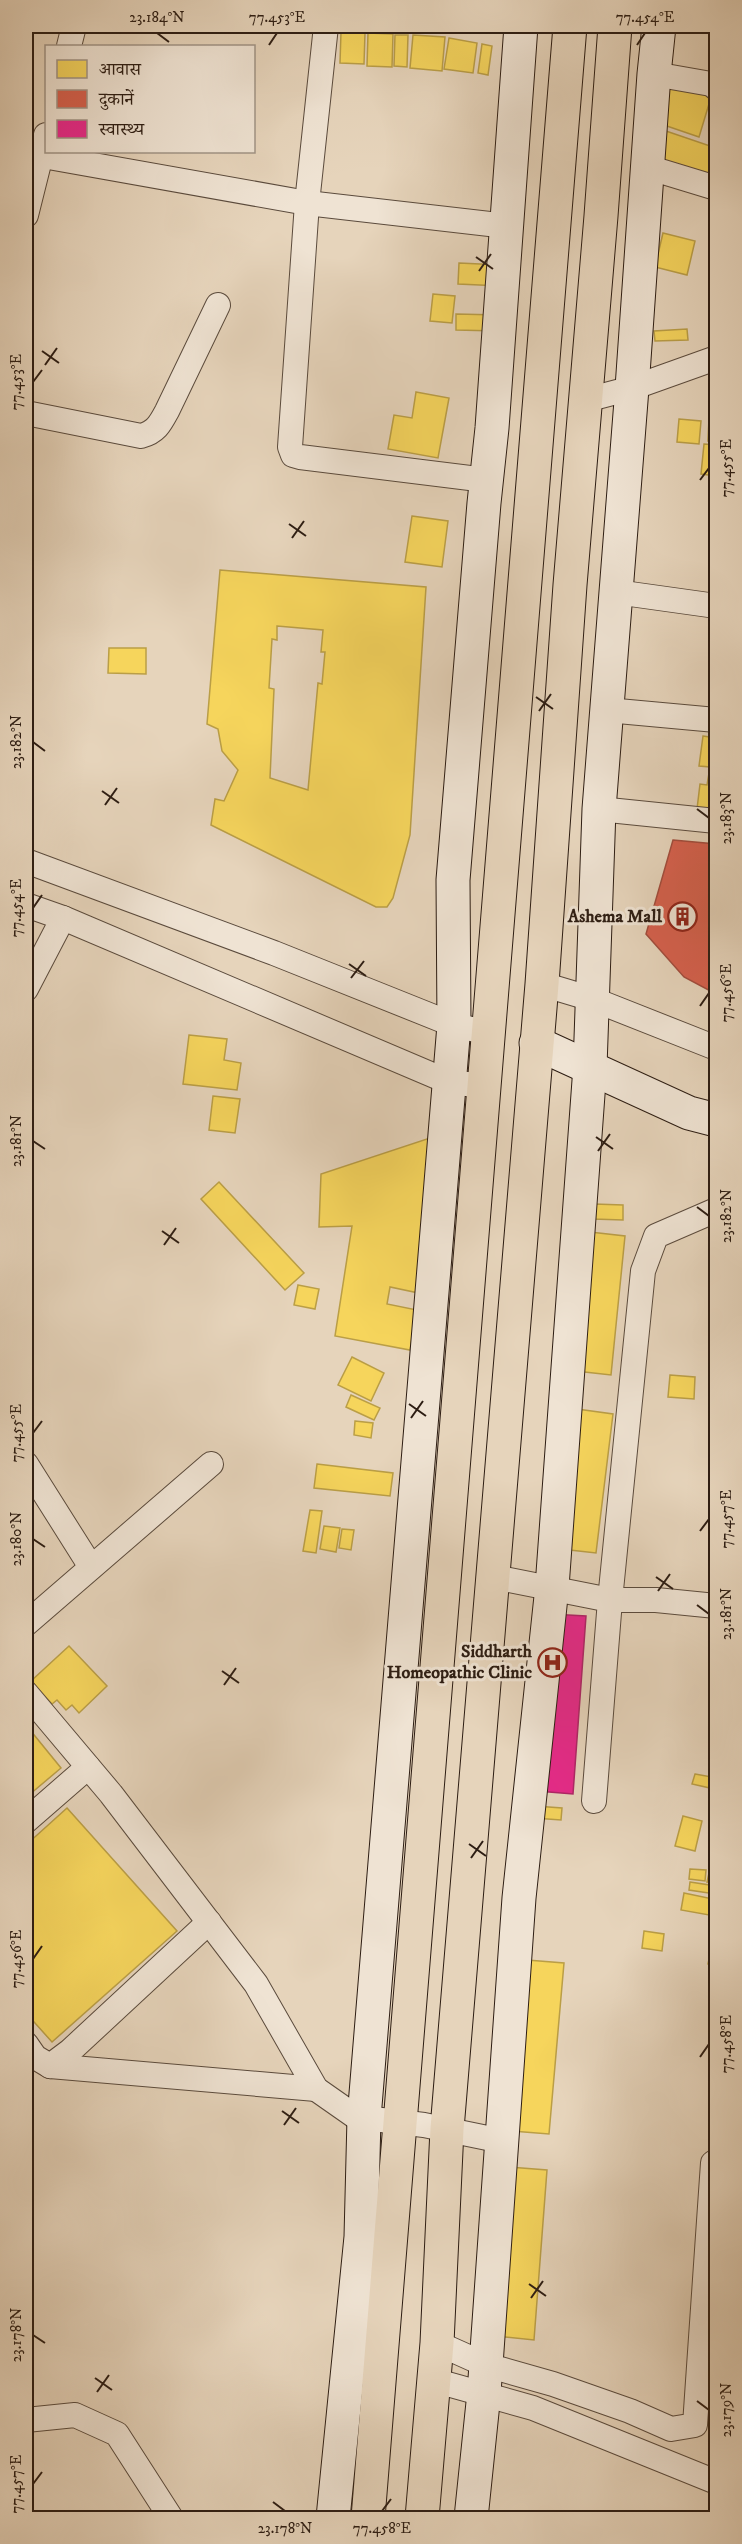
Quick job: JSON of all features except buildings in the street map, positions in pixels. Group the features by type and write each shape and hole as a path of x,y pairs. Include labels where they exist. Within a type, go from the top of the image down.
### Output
{"main road":[{"path":"368,2518 570,26"},
{"path":"422,2518 437,2343 447,2129 542,984 570,585 615,26"}],"street":[{"path":"69,45 74,26"},
{"path":"326,26 307,203 290,447 293,454 300,457 486,480"},
{"path":"333,2518 361,2237 364,2118 454,1025 453,880 507,226 520,26"},
{"path":"471,2518 485,2379 519,1898 552,1587 590,1067 599,809 659,26"},
{"path":"654,74 711,84 717,88"},
{"path":"26,215 38,148"},
{"path":"62,153 307,203 507,226"},
{"path":"647,166 717,188"},
{"path":"26,413 141,436 151,434 163,419 218,305"},
{"path":"586,400 632,388 717,358"},
{"path":"616,592 717,606"},
{"path":"607,710 717,720"},
{"path":"599,809 717,821"},
{"path":"26,861 274,953 454,1025 489,1033"},
{"path":"26,905 63,918 449,1082 485,1086"},
{"path":"26,989 63,918"},
{"path":"542,984 592,999 717,1048"},
{"path":"536,1043 703,1117 717,1133"},
{"path":"594,1801 609,1600 643,1271 656,1236 717,1210"},
{"path":"26,1464 91,1567"},
{"path":"26,1624 211,1464"},
{"path":"411,1563 444,1566"},
{"path":"494,1577 609,1600 656,1600 717,1606"},
{"path":"26,1693 88,1767 256,1984 316,2089 356,2117 400,2121 502,2141"},
{"path":"26,1821 88,1767"},
{"path":"50,2066 70,2051 209,1922"},
{"path":"26,2044 35,2057 50,2066 316,2089"},
{"path":"433,2380 485,2379 553,2384 630,2411 671,2429 695,2425 713,2163 717,2161"},
{"path":"437,2343 485,2379 543,2412 717,2482"},
{"path":"26,2421 75,2415 117,2434 171,2518"}],"place":[{"name":"Ashema Mall","path":"683,917"},
{"name":"Siddharth Homeopathic Clinic","path":"553,1662"}]}
